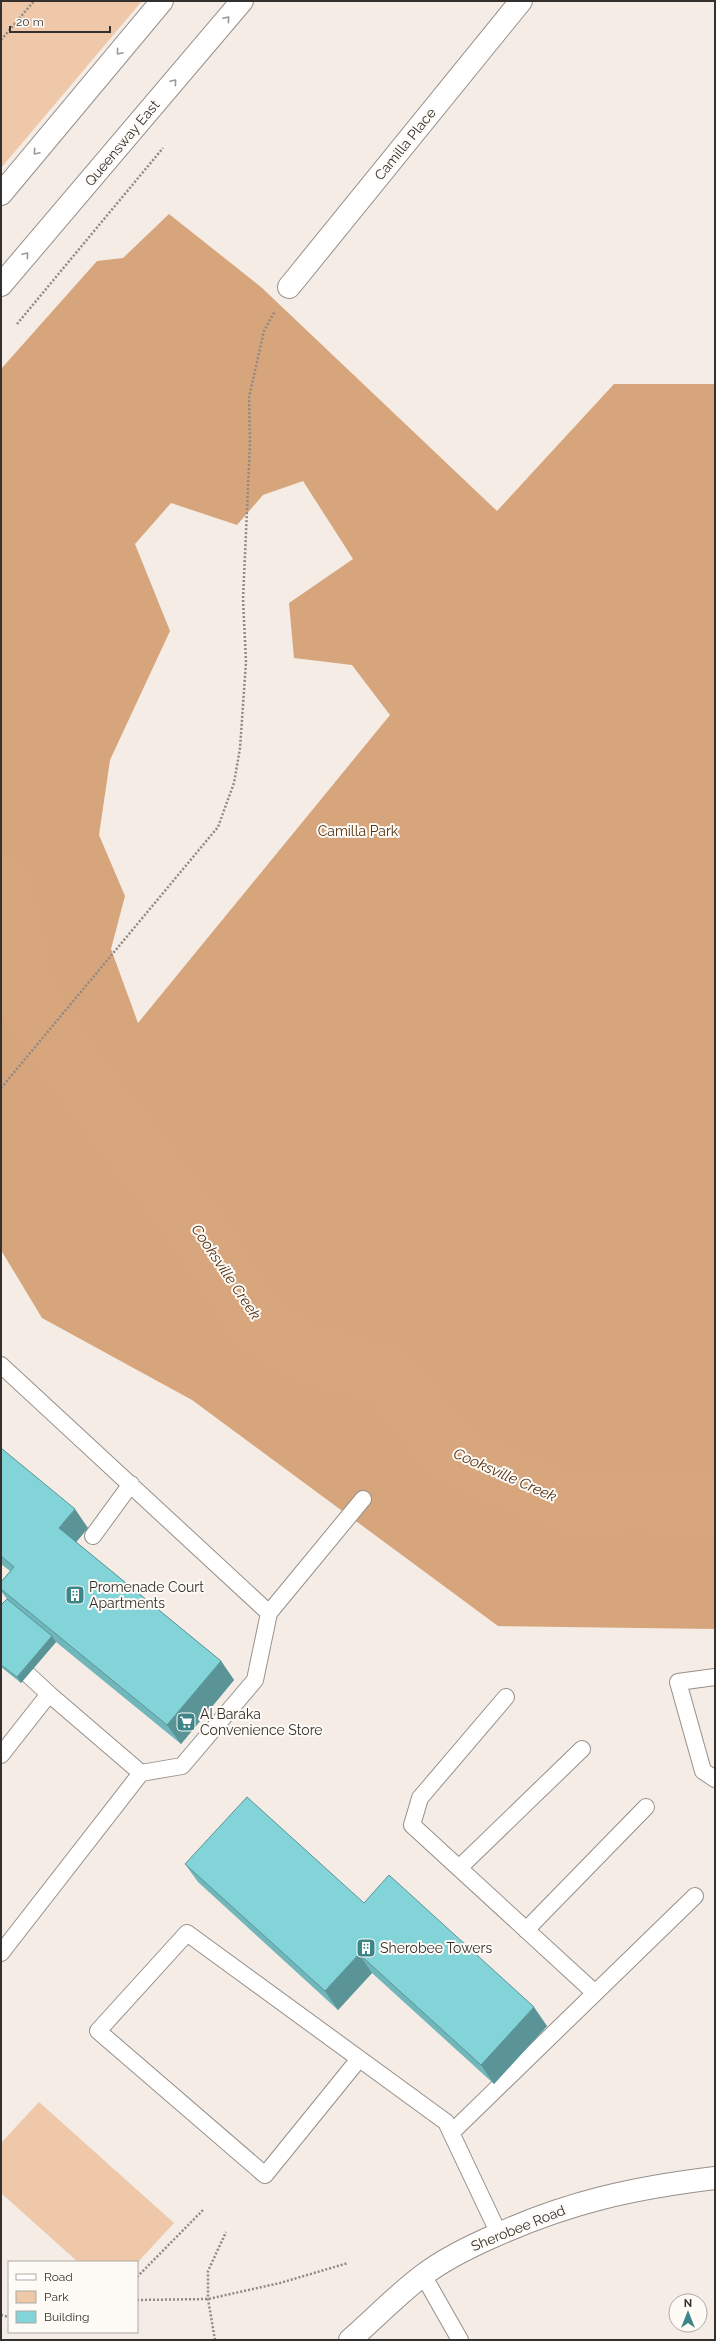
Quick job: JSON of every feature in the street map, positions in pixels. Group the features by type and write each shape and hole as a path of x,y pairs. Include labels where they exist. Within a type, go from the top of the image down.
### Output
{"street":[{"path":"1,194 162,1"},
{"name":"Queensway East","path":"1,285 242,1"},
{"name":"Camilla Place","path":"289,287 521,1"},
{"name":"Sherobee Road","path":"350,2340 423,2275 460,2251 538,2217 588,2200 651,2186 715,2178"}],"lane":[{"path":"1,1365 131,1484 268,1613"},
{"path":"93,1536 131,1484"},
{"path":"1,1953 141,1774 182,1766 255,1680 268,1613 363,1499"},
{"path":"23,1670 141,1774"},
{"path":"715,1678 678,1682 703,1771 715,1779"},
{"path":"1,1755 49,1694"},
{"path":"506,1697 420,1798 412,1825 595,1993"},
{"path":"459,1868 582,1749"},
{"path":"526,1930 646,1807"},
{"path":"451,2133 696,1896"},
{"path":"359,2059 265,2175 98,2031 187,1933 446,2122 499,2234"},
{"path":"423,2275 460,2340"}],"path":[{"path":"1,40 34,1"},
{"path":"17,324 163,148"},
{"path":"1,1088 14,1074 62,1012 218,826 234,783 240,748 246,662 243,599 250,443 249,398 264,331 289,287"},
{"path":"138,2276 203,2210"},
{"path":"215,2340 208,2299 208,2271 226,2232"},
{"path":"138,2300 208,2299 280,2283 348,2263"}],"green space":[{"path":"1,1 142,1 1,168"},
{"name":"Camilla Park","path":"169,214 261,287 497,511 614,384 715,384 715,1629 498,1626 192,1400 42,1318 1,1250 1,369 97,261 123,258","holes":["303,481 353,559 289,603 294,658 352,665 390,715 138,1023 111,949 125,896 99,835 110,760 170,631 135,544 171,503 237,525 263,495"]},
{"path":"39,2102 174,2223 138,2262 77,2261 1,2193 1,2143"}],"building":[{"name":"Promenade Court Apartments","path":"1,1448 75,1509 59,1528 221,1661 167,1725 1,1589 1,1582 14,1567 1,1556"},
{"path":"7,1599 52,1636 17,1677 1,1665 1,1605"},
{"name":"Sherobee Towers","path":"247,1797 364,1903 389,1875 534,2007 481,2065 359,1954 325,1991 185,1864"}],"waterway":[{"name":"Cooksville Creek","path":"1,884 27,997 57,1046 188,1217 255,1319 297,1350 389,1376 452,1455 572,1505 641,1501 715,1506"}],"place":[{"name":"Promenade Court Apartments","path":"75,1595"},
{"name":"Al Baraka Convenience Store","path":"186,1722"},
{"name":"Sherobee Towers","path":"366,1948"}]}
